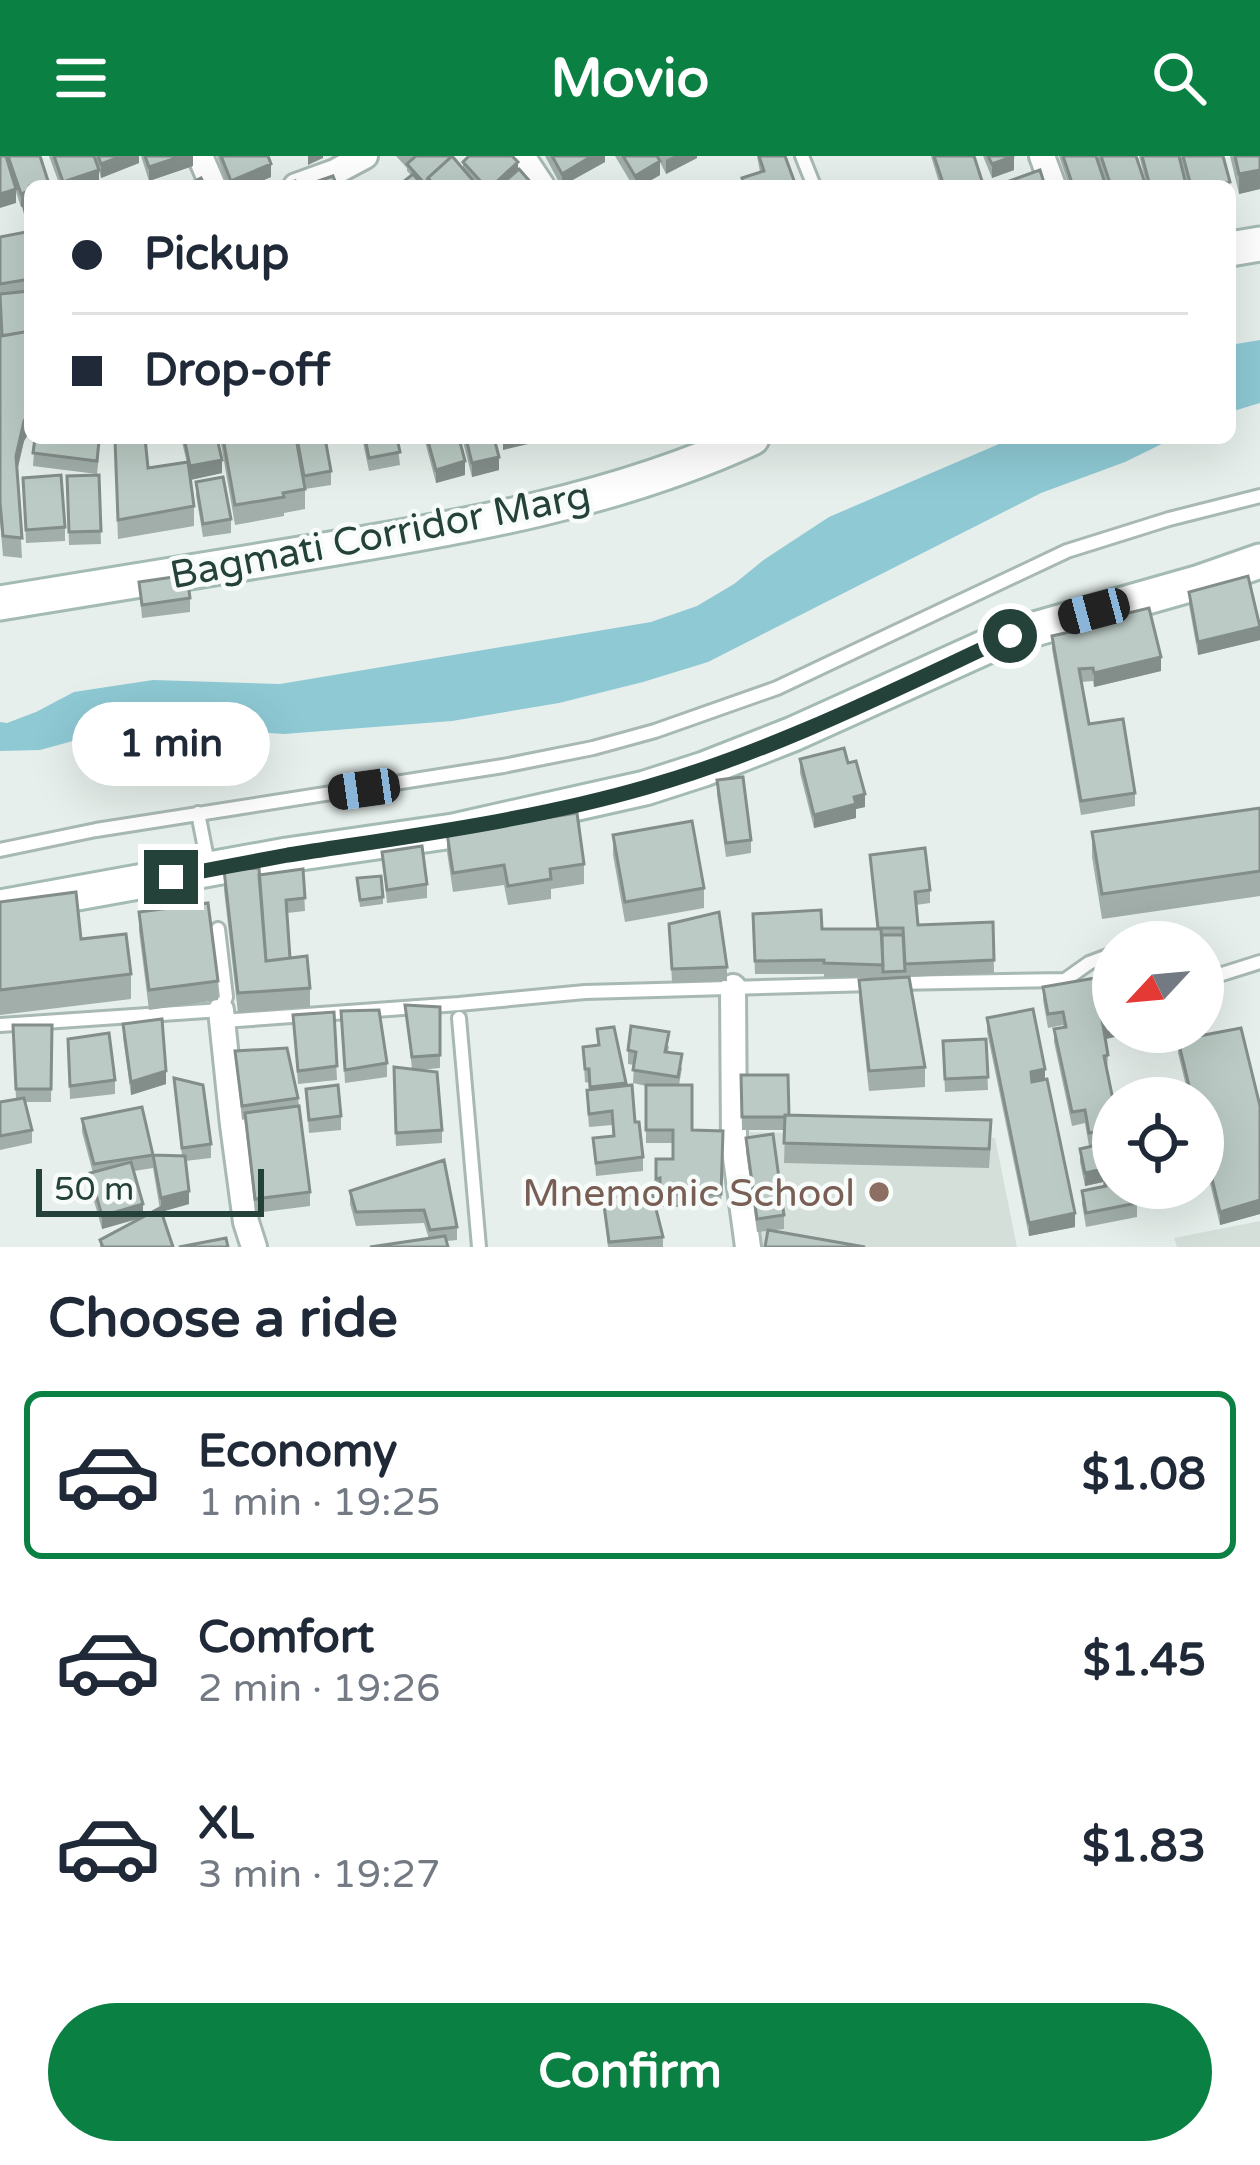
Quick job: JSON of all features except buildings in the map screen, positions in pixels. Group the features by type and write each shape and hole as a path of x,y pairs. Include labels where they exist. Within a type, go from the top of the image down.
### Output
{"street":[{"path":"335,171 365,156"},
{"name":"Bagmati Corridor Marg","path":"0,603 444,530 659,477 706,447"},
{"path":"0,907 287,855 453,831 645,788 793,734 1010,636 1260,560"},
{"path":"733,987 734,1143 748,1247"},
{"path":"222,1016 246,1222 254,1247"}],"lane":[{"path":"0,850 503,766 656,731 777,688 1067,551 1260,496"},
{"path":"198,814 210,870"},
{"path":"218,929 226,997 222,1016"},
{"path":"0,1025 459,1004 584,992 1065,980 1092,962"},
{"path":"1224,973 1260,962"},
{"path":"459,1018 479,1247"}],"shaded area":[{"name":"Mnemonic School","path":"745,1132 995,1138 1017,1247 760,1247"},
{"path":"1260,1221 1260,1247 1177,1247 1174,1238"}],"water":[{"path":"1260,340 1260,403 1236,410 1236,344"},
{"path":"999,444 1162,444 1041,493 708,662 643,682 559,703 452,721 284,734 156,725 113,730 40,750 0,751 0,722 36,712 74,692 153,680 280,684 651,622 697,606 829,517"}],"place":[{"name":"Mnemonic School","path":"879,1192"}],"route":[{"path":"171,877 453,831 645,788 793,734 1010,636"}]}
